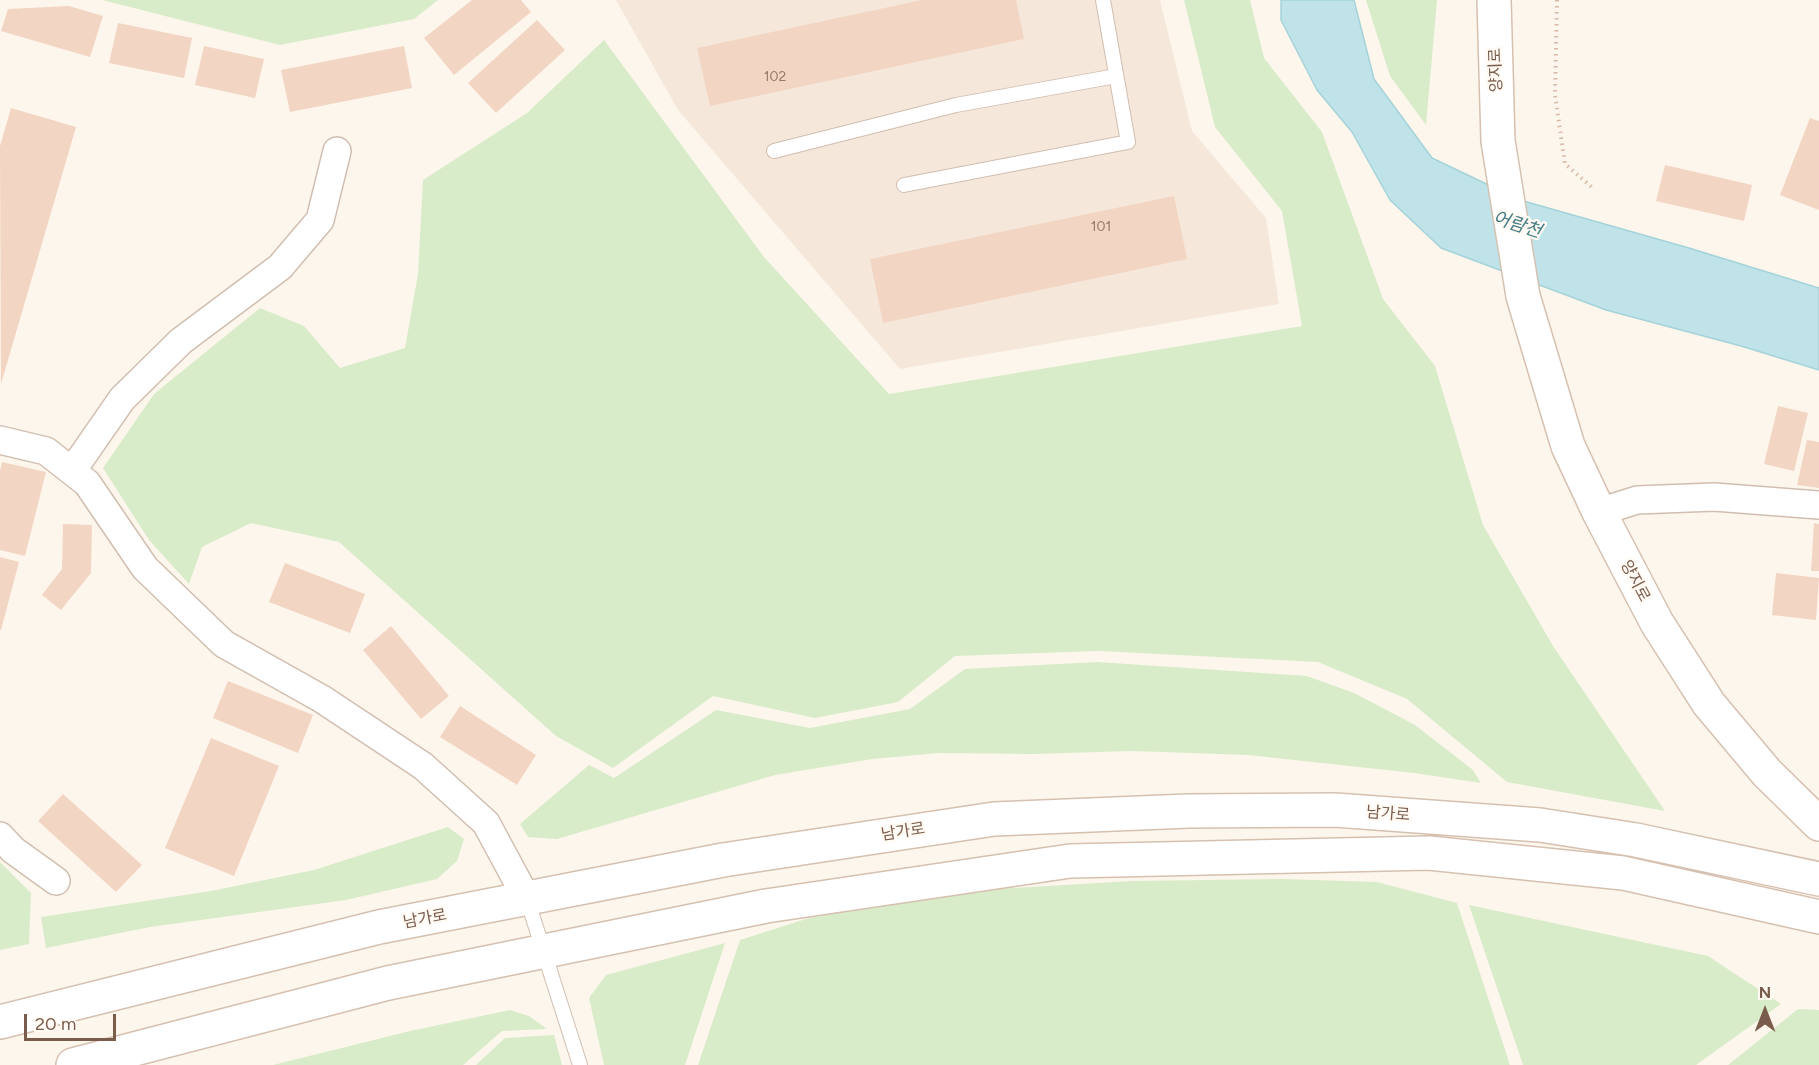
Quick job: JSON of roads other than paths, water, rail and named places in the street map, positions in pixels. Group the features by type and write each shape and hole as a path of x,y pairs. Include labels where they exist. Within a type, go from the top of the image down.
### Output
{"main road":[{"name":"양지로","path":"1494,0 1498,141 1523,296 1568,446 1599,512 1657,623 1709,704 1767,773 1819,824"},
{"name":"남가로","path":"0,1022 379,927 723,860 994,819 1188,811 1335,810 1540,825 1636,840 1819,879"},
{"path":"73,1065 388,983 766,906 1070,861 1429,853 1623,873 1819,916"}],"street":[{"path":"72,471 122,399 181,341 280,267 320,220 337,151"},
{"path":"0,440 46,451 87,483 145,568 224,645 322,699 423,766 486,823 527,899"},
{"path":"1599,512 1637,500 1714,497 1819,505"},
{"path":"0,836 13,850 56,881"}],"lane":[{"path":"904,185 1128,142 1103,0"},
{"path":"774,151 956,105 1116,76"},
{"path":"527,899 580,1065"}],"water":[{"name":"어람천","path":"1281,0 1354,0 1374,79 1432,158 1520,200 1819,288 1819,370 1741,346 1606,310 1441,248 1390,200 1352,132 1317,90 1281,20"}]}
